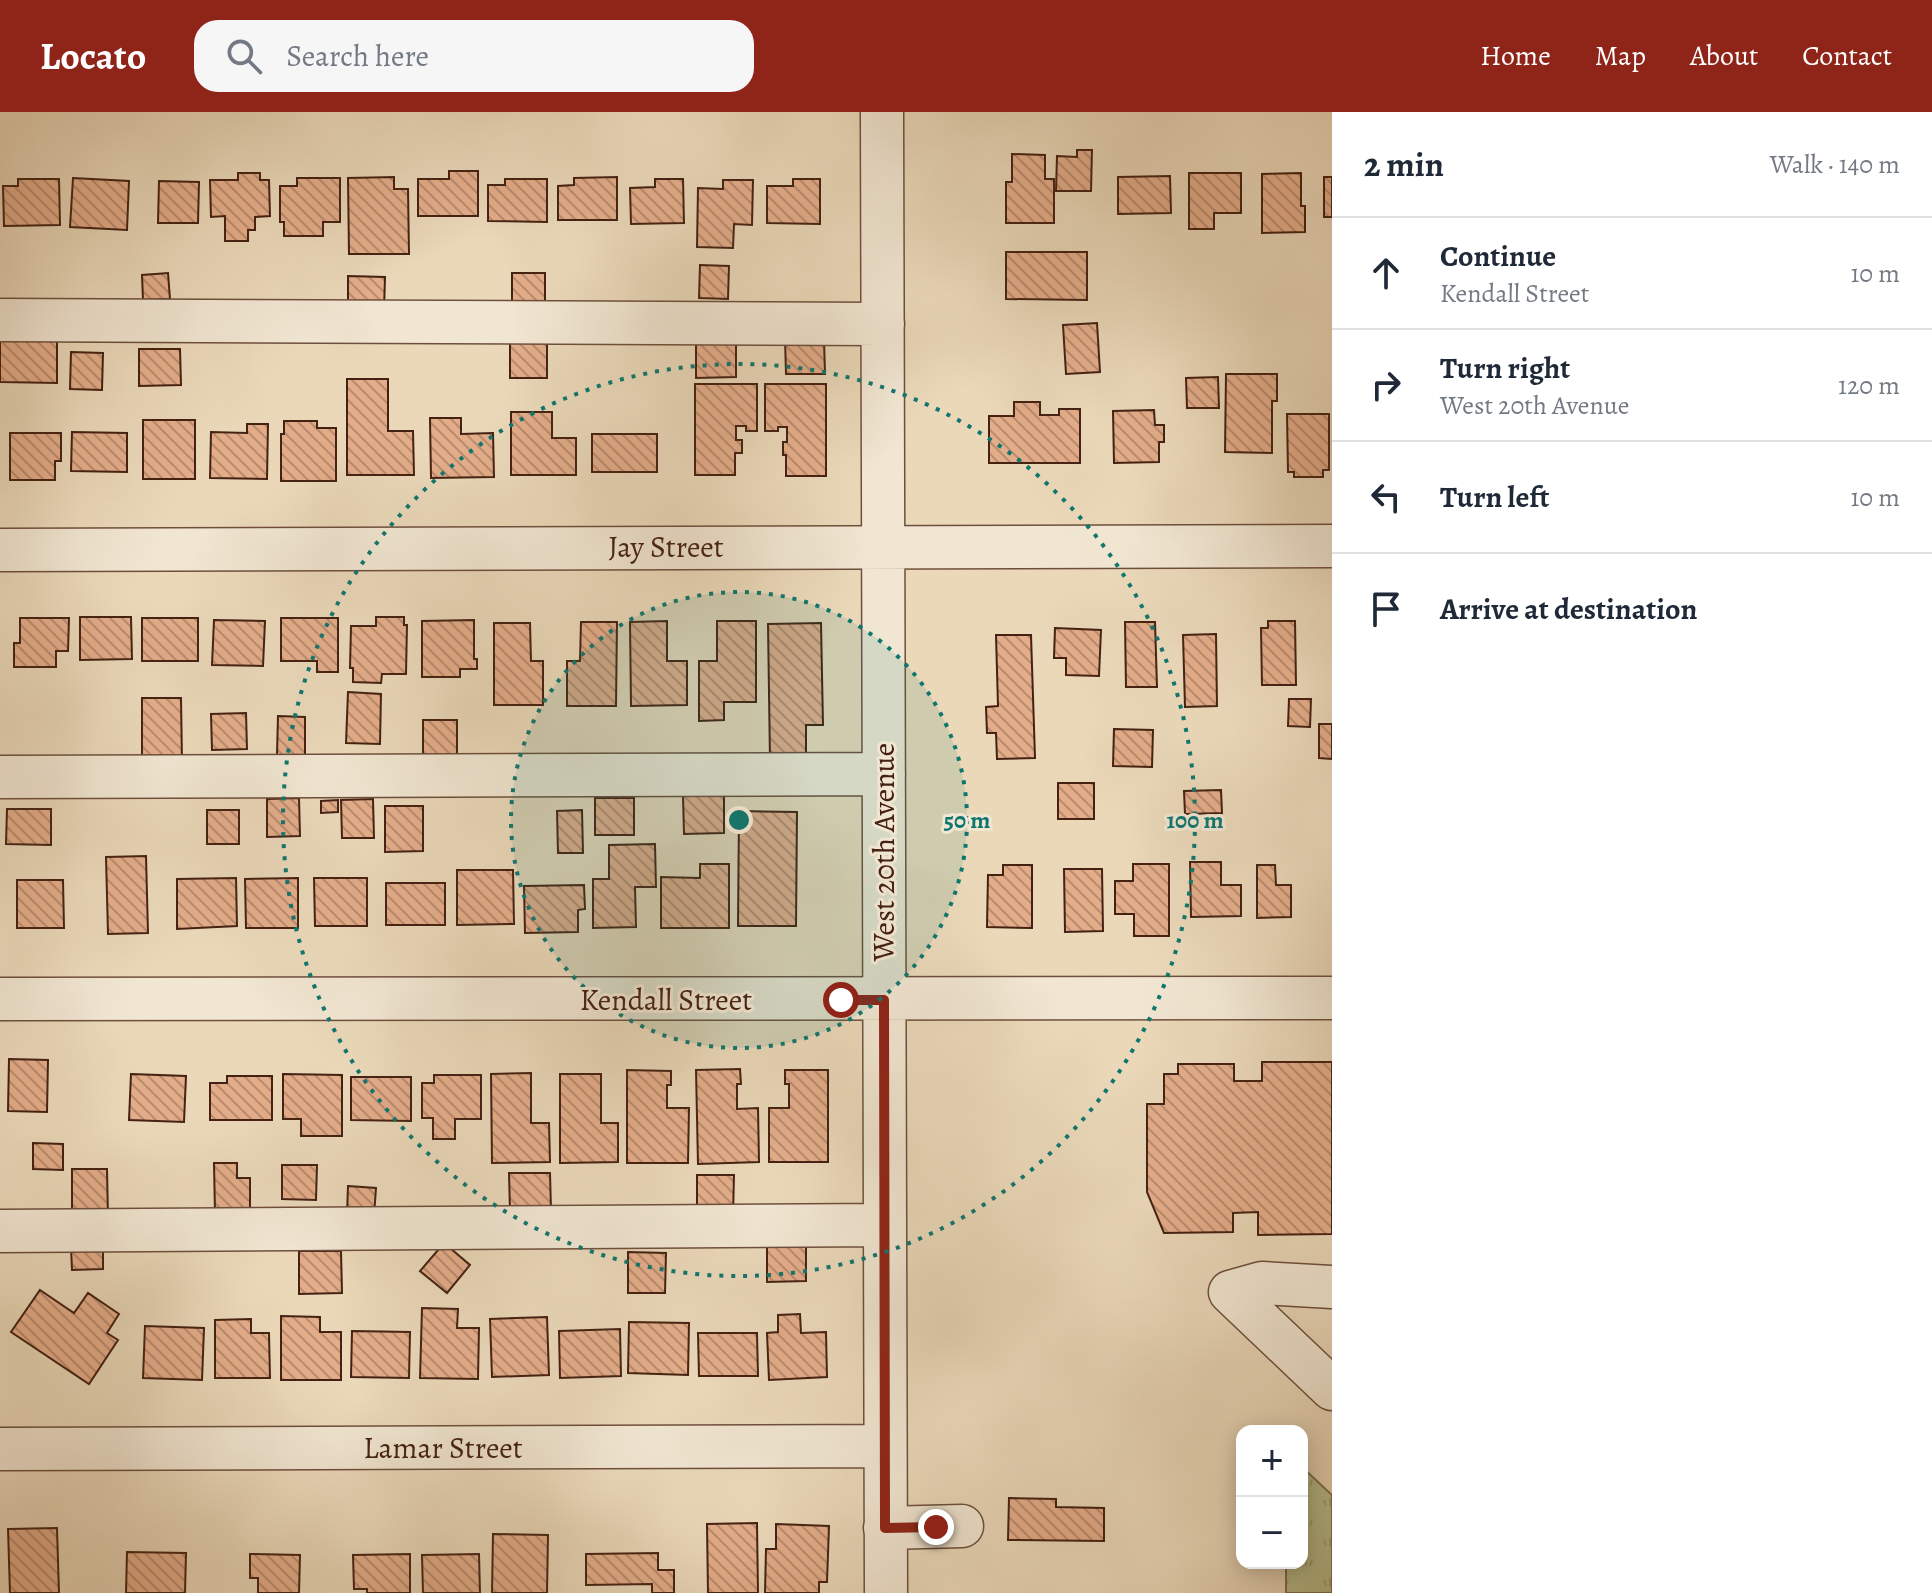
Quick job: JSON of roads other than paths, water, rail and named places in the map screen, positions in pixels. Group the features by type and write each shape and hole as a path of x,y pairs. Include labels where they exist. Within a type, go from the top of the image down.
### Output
{"street":[{"name":"West 20th Avenue","path":"882,112 886,1593"},
{"path":"0,320 883,324"},
{"name":"Jay Street","path":"0,550 1332,546"},
{"path":"0,777 884,774"},
{"name":"Kendall Street","path":"0,999 1332,998"},
{"path":"0,1231 885,1225"},
{"path":"1332,1287 1262,1283 1230,1292 1332,1389"},
{"name":"Lamar Street","path":"0,1449 885,1446"},
{"path":"885,1528 962,1526"}]}
